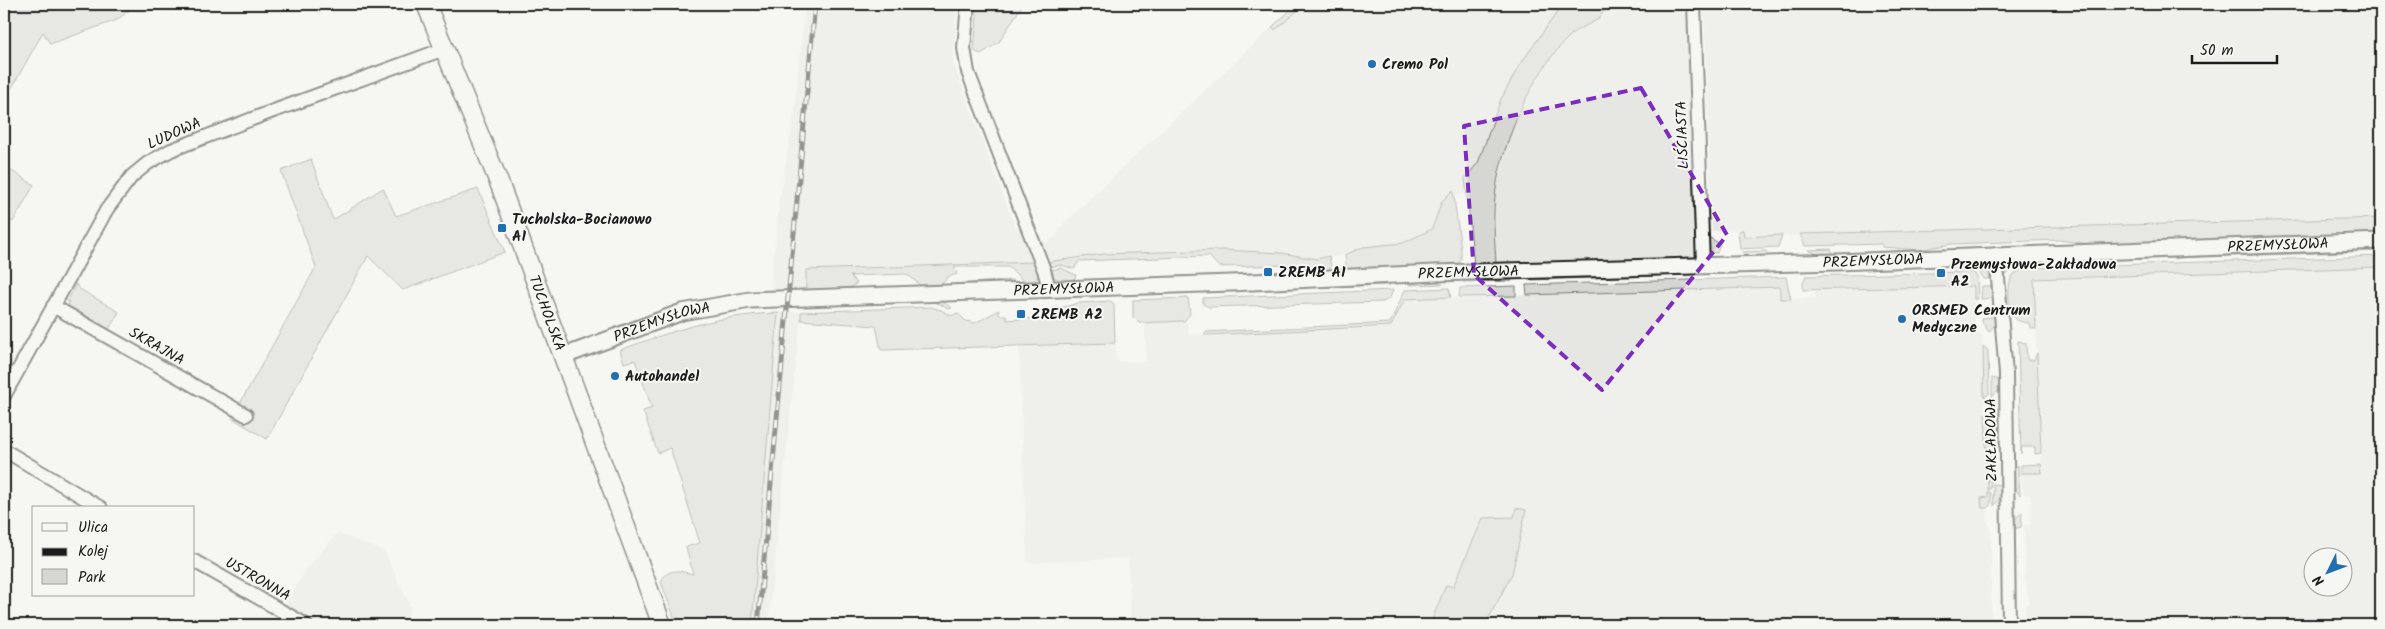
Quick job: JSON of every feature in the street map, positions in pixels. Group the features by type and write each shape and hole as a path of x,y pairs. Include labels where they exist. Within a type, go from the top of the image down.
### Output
{"main road":[{"name":"TUCHOLSKA","path":"426,4 500,185 662,625"}],"street":[{"path":"968,4 964,48 968,72 1044,270 1049,288"},
{"name":"LIŚCIASTA","path":"1694,4 1703,265"},
{"name":"LUDOWA","path":"4,396 107,209 132,176 148,163 171,150 444,49"},
{"name":"PRZEMYSŁOWA","path":"564,356 669,316 718,304 787,298 1703,265 1837,262 1996,254 2381,241"},
{"name":"ZAKŁADOWA","path":"1996,254 2006,374 2008,625"},
{"name":"SKRAJNA","path":"53,306 246,415"},
{"path":"4,450 98,506"},
{"name":"USTRONNA","path":"195,562 306,625"}],"highlighted area":[{"path":"1641,88 1727,235 1602,390 1474,275 1464,126"}],"shaded area":[{"path":"805,4 957,4 953,63 1015,227 1021,226 1035,262 806,270 806,291 771,289 779,203 795,110"},
{"path":"1305,4 1563,4 1523,60 1501,99 1478,163 1465,178 1466,194 1454,196 1453,190 1442,201 1432,229 1403,243 1363,247 1345,255 1317,259 1281,253 1222,250 1075,257 1047,262 1042,244 1057,236 1059,228 1272,27 1275,30"},
{"path":"1609,4 1686,4 1696,253 1693,257 1687,259 1496,265 1495,190 1508,139 1532,90 1551,58 1569,37 1599,18"},
{"path":"1704,4 2381,4 2381,218 1744,237 1743,230 1712,231"},
{"path":"2381,267 2381,625 2025,625 2025,605 2029,605 2025,576 2024,525 2030,525 2031,496 2023,493 2021,473 2042,472 2034,279"},
{"path":"1974,285 1975,332 1982,334 1988,497 1981,498 1982,507 1987,508 1988,522 1991,527 1991,625 1485,625 1512,574 1516,508 1514,517 1482,518 1453,587 1446,585 1430,625 1131,625 1128,558 1027,563 1019,346 1115,343 1117,361 1146,362 1145,323 1187,321 1189,335 1391,326 1404,299 1780,287 1781,299 1816,298 1816,291"},
{"path":"801,312 768,625 752,625 778,313"},
{"path":"4,354 15,360 4,382"},
{"path":"337,533 384,551 411,608 402,625 316,625 284,607 306,570"}],"green space":[{"path":"4,4 137,4 117,20 50,44 43,32 9,93 4,84"},
{"path":"978,4 1023,4 999,42 981,54 974,51"},
{"path":"1297,4 1305,4 1275,30 1272,27"},
{"path":"1563,4 1609,4 1598,19 1576,31 1556,51 1532,87 1513,129 1499,170 1494,208 1496,265 1474,265 1465,178 1478,163 1501,99 1519,66"},
{"path":"311,159 333,220 383,188 396,216 478,189 505,252 403,290 368,256 267,439 232,418 316,267 281,171"},
{"path":"4,166 34,185 13,222 6,218 4,222"},
{"path":"1453,190 1461,250 1461,259 1457,266 1347,272 1345,255 1363,247 1403,243 1432,229 1442,201"},
{"path":"2381,218 2381,235 2097,245 2059,240 1951,244 1919,250 1882,247 1882,244 1805,246 1800,234"},
{"path":"1743,230 1744,237 1782,235 1778,247 1740,249 1738,231"},
{"path":"1707,236 1720,244 1717,253 1710,252"},
{"path":"2381,248 2381,251 2027,263 2014,267 2004,278 2008,269 2016,262"},
{"path":"1831,249 1833,254 1817,254 1808,250"},
{"path":"1222,250 1281,253 1317,259 1329,256 1331,267 1315,273 1285,268 1285,265 1219,267 1209,256 1079,261 1074,269 1061,265 1049,267 1047,262 1104,254"},
{"path":"1765,251 1767,256 1750,257 1742,252"},
{"path":"2381,256 2381,267 2034,279 2036,329 2030,328 2029,323 2015,319 2009,302 2009,285 2012,276 2024,268"},
{"path":"1035,262 1038,276 1032,283 1023,281 1008,267 954,267 957,274 948,277 940,286 921,286 907,274 850,276 857,283 848,289 806,291 806,270"},
{"path":"1964,262 1977,264 1984,268 1989,274 1990,279 1984,279 1974,268 1950,267"},
{"path":"1061,268 1076,275 1075,278 1066,282 1055,278 1050,273 1051,270"},
{"path":"1779,272 1528,280 1532,277"},
{"path":"1974,273 1977,276 1978,299 1974,299 1974,286 1803,290 1803,282 1806,276"},
{"path":"1211,276 1095,281 1095,279"},
{"path":"1507,277 1512,281 1463,282 1468,279"},
{"path":"1786,277 1791,299 1780,299 1780,287 1527,295 1526,285"},
{"path":"1013,280 1013,284 954,286 954,284"},
{"path":"1424,281 1438,281 1443,284 1409,285"},
{"path":"1385,282 1390,285 1243,290"},
{"path":"76,284 78,288 119,312 109,329 69,306 68,300"},
{"path":"1516,286 1516,296 1459,297 1460,288"},
{"path":"1982,286 1991,286 1992,298 1981,299"},
{"path":"1449,288 1451,297 1405,299 1391,326 1205,335 1205,332 1390,323 1405,290"},
{"path":"1393,290 1390,298 1383,302 1209,307 1203,304 1203,298"},
{"path":"1188,298 1190,314 1184,321 1139,323 1133,317 1133,300"},
{"path":"940,300 952,308 948,309 932,302 788,306"},
{"path":"1111,301 1114,304 1115,343 881,350 876,326 801,320 801,312 931,307 952,316 957,313 966,321 975,323 999,310 999,315 1006,315 1007,320 1035,318 1035,314 1078,303"},
{"path":"778,313 752,625 677,625 661,582 667,574 674,571 693,574 686,547 700,543 670,448 658,453 643,411 652,408 635,360 624,363 620,350 659,336 716,320"},
{"path":"1982,318 1996,318 1995,324 1989,332 1982,322"},
{"path":"2018,341 2026,343 2027,360 2034,360 2037,353 2041,453 2035,454 2035,447 2022,447 2021,454"},
{"path":"1983,346 1988,350 1989,394 1984,397"},
{"path":"1992,378 2000,380 1999,390 1992,397"},
{"path":"1985,413 1989,416 1990,422 1991,488 1988,490"},
{"path":"2041,464 2042,473 2021,473 2021,465"},
{"path":"2018,465 2020,495 2015,488 2013,480 2013,472"},
{"path":"1993,484 2001,485 2001,497 1994,506"},
{"path":"1988,491 1991,493 1991,503 1988,508 1982,508 1981,498 1988,497"},
{"path":"1516,508 1526,510 1512,574 1485,625 1430,625 1446,585 1453,587 1483,518 1514,517"},
{"path":"2022,512 2021,527 2014,529 2015,519"}],"railway":[{"path":"758,625 815,4"}],"place":[{"name":"Cremo Pol","path":"1372,64"},
{"name":"Tucholska-Bocianowo A1","path":"502,228"},
{"name":"ZREMB A1","path":"1268,272"},
{"name":"Przemysłowa-Zakładowa A2","path":"1941,273"},
{"name":"ZREMB A2","path":"1021,314"},
{"name":"ORSMED Centrum Medyczne","path":"1902,319"},
{"name":"Autohandel","path":"615,376"}]}
